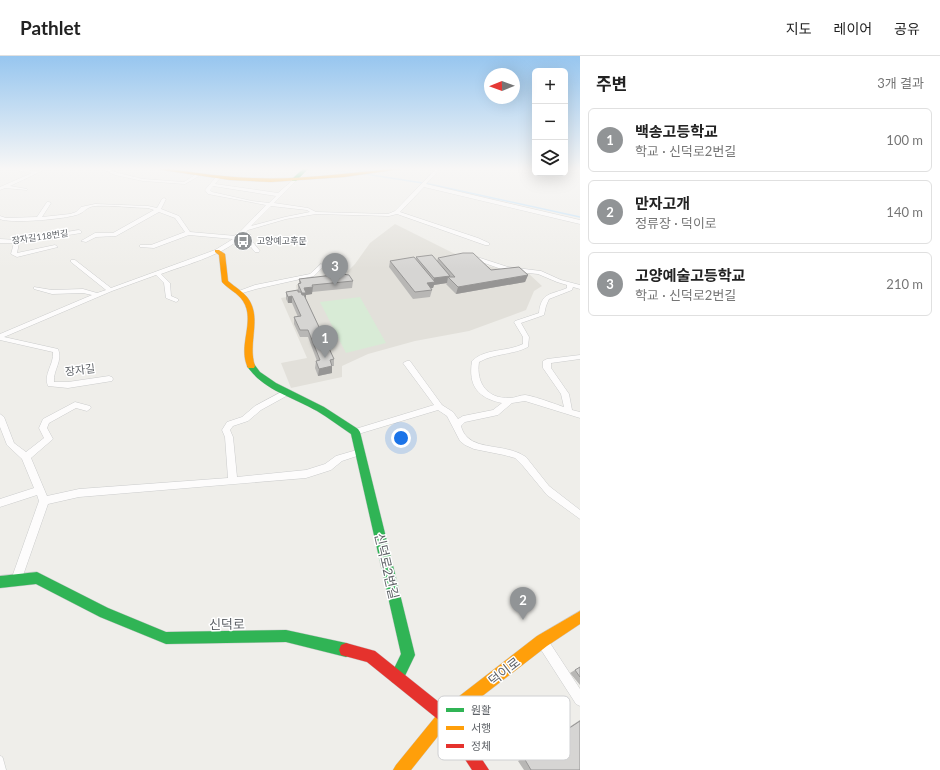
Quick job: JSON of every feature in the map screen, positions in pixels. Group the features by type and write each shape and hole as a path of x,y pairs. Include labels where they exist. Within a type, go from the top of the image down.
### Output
{"street":[{"path":"84,241 95,235 114,235 158,210 163,202"},
{"path":"260,202 308,209 316,213"},
{"path":"407,202 397,212 419,222 465,234 487,244"},
{"path":"500,202 580,222"},
{"path":"39,218 49,203"},
{"name":"장자길","path":"0,337 97,295 217,251 233,242 237,236 269,204"},
{"path":"0,217 5,220 39,218 70,215 78,213 83,208 95,206 137,206 170,213 177,217 182,226 188,232"},
{"name":"장자길","path":"245,229 285,218 316,213 344,213 380,216 397,212"},
{"name":"장자길118번길","path":"0,241 17,242 79,232"},
{"path":"142,246 152,247 188,232 214,236 237,236 249,241 257,252"},
{"path":"17,242 14,254 17,255 55,247"},
{"path":"217,251 222,254 225,282 230,288 239,292 248,302 250,310 246,347 249,363 257,375 318,407 355,432 396,420 409,414 439,407"},
{"path":"469,256 488,264 507,269 539,272 580,287"},
{"path":"73,261 110,290"},
{"path":"239,292 254,287 312,275 321,266"},
{"path":"156,273 165,279 169,286 168,296 176,300"},
{"path":"570,284 570,289 551,295 544,299 542,304 542,314 517,322 526,337 526,345 520,349 483,355 476,360 474,376 480,391 500,401 525,398 580,414"},
{"name":"장자길","path":"36,288 44,292 56,294 92,292 97,295"},
{"name":"장자길","path":"0,337 56,351 58,358 49,379 51,384 68,385 109,379"},
{"path":"569,412 565,394 548,368 546,361 580,357"},
{"path":"407,363 439,407 450,414 457,425 462,438 469,443 506,451 518,457 530,466 544,487 558,500 580,515"},
{"path":"234,481 229,437 226,430 230,424 245,419 258,408 287,392"},
{"path":"457,425 463,419 495,413 510,401"},
{"path":"26,457 49,439 43,428 46,421 75,405 87,408"},
{"path":"0,417 11,445 26,457 44,501 16,580"},
{"name":"신덕로2번길","path":"355,432 408,655 397,677"},
{"path":"44,501 79,493 306,474 328,467 339,458 360,452"},
{"path":"0,503 40,490"},
{"name":"신덕로","path":"0,582 37,578 104,613 166,638 286,636 370,656 438,710"},
{"name":"덕이로","path":"471,696 542,641 580,617"},
{"path":"542,641 580,700"},
{"name":"덕이로","path":"401,770 438,725"},
{"name":"신덕로","path":"474,760 481,770"}],"lane":[{"path":"0,759 3,770"}],"shaded area":[{"path":"395,224 451,252 479,264 508,271 528,273 542,286 534,291 526,310 469,331 415,341 368,354 342,366 342,377 291,388 281,363 307,358 281,298 297,295 296,285 348,279 347,272 355,264 370,243"}],"green space":[{"path":"360,297 386,343 346,353 320,302"}],"building":[{"path":"463,253 473,253 491,270 519,267 528,275 458,287 448,277 455,277 438,258"},
{"path":"432,255 450,276 434,278 416,257"},
{"path":"414,257 435,282 427,283 432,290 415,292 390,261"},
{"path":"342,274 349,275 353,281 312,285 313,287 304,288 306,293 302,293 298,284 301,283 299,279"},
{"path":"298,290 298,292 301,292 302,295 304,295 334,359 330,360 332,366 319,369 316,361 320,360 308,330 300,330 294,317 301,316 292,296 288,297 286,292"},
{"path":"580,667 580,677 575,670"},
{"path":"580,721 580,770 531,770 525,760 570,760 570,728"}],"waterway":[{"path":"513,202 580,217"}],"traffic: fast":[{"path":"251,366 257,374 265,380 321,409 355,432 408,655 397,677"},
{"path":"0,582 37,578 104,613 166,638 286,636 346,650"}],"traffic: slow":[{"path":"217,251 222,254 225,282 242,295 250,307 251,323 248,340 248,358 251,366"},
{"path":"471,696 542,641 580,617"},
{"path":"401,770 438,725"}],"traffic: jam":[{"path":"346,650 370,656 438,710"},
{"path":"474,760 481,770"}],"place":[{"name":"고양예고후문","path":"243,241"},
{"name":"고양예술고등학교","path":"335,286"},
{"name":"백송고등학교","path":"325,358"},
{"name":"만자고개","path":"523,620"}]}
